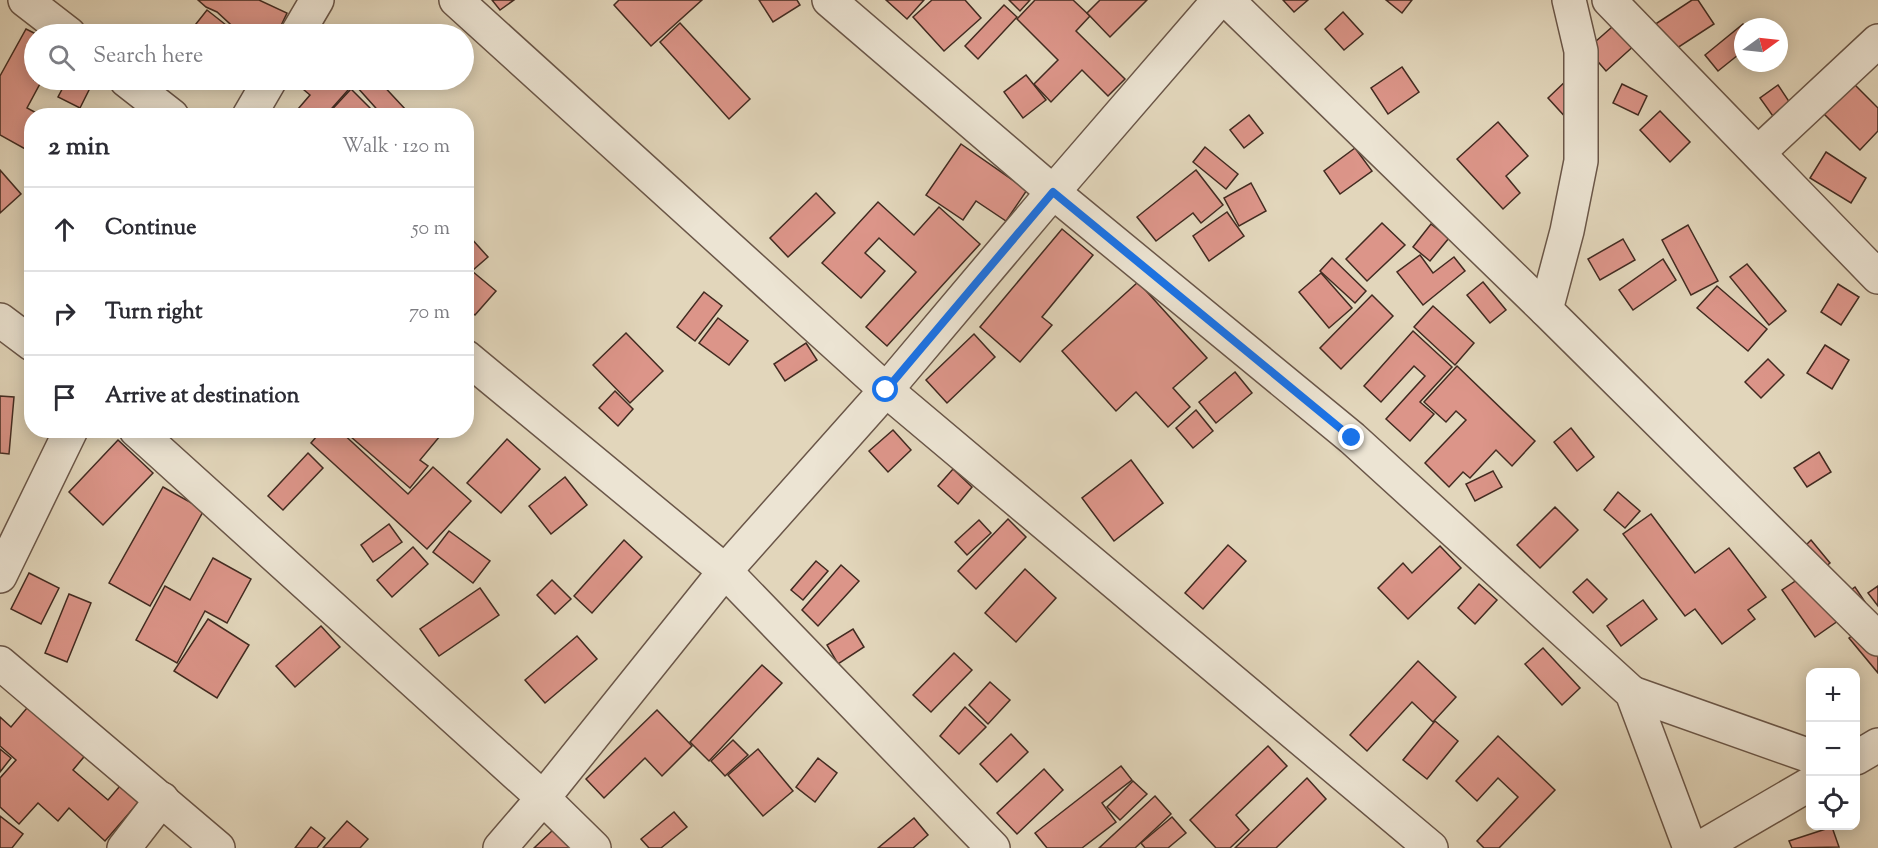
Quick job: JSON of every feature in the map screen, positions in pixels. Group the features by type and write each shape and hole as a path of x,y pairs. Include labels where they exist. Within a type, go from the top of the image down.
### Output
{"street":[{"path":"24,0 56,24"},
{"path":"303,24 317,0"},
{"path":"456,0 886,390 1431,848"},
{"path":"829,0 1053,192 1352,438 1632,693 1806,755"},
{"path":"500,848 725,572 886,390 1219,0"},
{"path":"1227,0 1546,310 1878,639"},
{"path":"1546,310 1567,231 1581,161 1581,51 1569,0"},
{"path":"1609,0 1878,277"},
{"path":"1758,153 1878,41"},
{"path":"139,90 162,108"},
{"path":"254,108 264,90"},
{"path":"0,320 24,338"},
{"path":"474,364 725,572 993,848"},
{"path":"0,576 67,438"},
{"path":"145,438 543,798 594,848"},
{"path":"0,663 218,848"},
{"path":"1632,693 1690,848"},
{"path":"1860,756 1878,745"},
{"path":"1700,848 1806,786"},
{"path":"124,848 162,799"}],"building":[{"path":"198,0 259,0 287,13 282,24 230,24 217,12"},
{"path":"492,0 514,0 500,10"},
{"path":"619,0 702,0 651,46 614,5"},
{"path":"759,0 797,0 800,5 773,22"},
{"path":"886,0 924,0 907,19"},
{"path":"932,0 965,0 981,18 944,51 913,17"},
{"path":"1009,0 1030,0 1020,11"},
{"path":"1035,0 1073,0 1090,16 1076,31 1125,79 1108,96 1082,70 1051,102 1034,84 1058,60 1017,19"},
{"path":"1100,0 1147,0 1110,37 1087,13"},
{"path":"1283,0 1308,0 1294,12"},
{"path":"1386,0 1412,0 1402,13"},
{"path":"1692,0 1698,0 1714,24 1671,52 1654,25"},
{"path":"1004,5 1017,17 978,59 965,46"},
{"path":"207,10 225,24 196,24"},
{"path":"1343,12 1363,34 1344,50 1325,29"},
{"path":"1628,13 1647,34 1606,71 1587,49"},
{"path":"680,23 750,99 729,119 660,42"},
{"path":"1734,31 1734,58 1718,71 1705,55"},
{"path":"24,33 24,90 37,90 27,108 24,108 24,148 0,135 0,76"},
{"path":"1402,67 1419,92 1388,114 1371,88"},
{"path":"1026,75 1046,100 1023,118 1004,92"},
{"path":"1569,78 1569,121 1548,98"},
{"path":"1851,81 1878,108 1878,131 1860,150 1821,111"},
{"path":"1622,84 1647,96 1638,115 1613,103"},
{"path":"1778,85 1792,106 1775,119 1760,98"},
{"path":"62,90 89,90 80,108 58,97"},
{"path":"304,90 348,90 332,108 299,108 310,95"},
{"path":"352,90 370,108 333,108"},
{"path":"360,90 387,90 404,108 376,108"},
{"path":"1660,111 1690,142 1670,162 1640,130"},
{"path":"1249,115 1263,133 1244,148 1230,130"},
{"path":"1498,122 1528,156 1506,176 1520,193 1503,209 1457,159"},
{"path":"961,144 1027,190 1006,221 976,201 963,220 926,195"},
{"path":"1205,147 1238,174 1226,189 1193,162"},
{"path":"1355,148 1372,171 1340,194 1324,171"},
{"path":"1826,152 1866,178 1851,203 1810,178"},
{"path":"0,170 21,194 0,213"},
{"path":"1196,170 1223,205 1201,223 1193,213 1156,241 1137,217"},
{"path":"1251,183 1266,211 1239,226 1224,198"},
{"path":"816,193 835,213 788,257 770,238"},
{"path":"878,202 914,235 939,207 980,244 887,346 866,327 916,272 879,238 865,253 885,271 861,298 822,263"},
{"path":"1227,212 1244,236 1209,261 1193,236"},
{"path":"1382,223 1405,245 1367,281 1346,259"},
{"path":"1431,224 1449,238 1430,261 1413,247"},
{"path":"1688,225 1718,281 1691,295 1662,240"},
{"path":"1062,229 1093,255 1042,317 1052,325 1020,362 980,327"},
{"path":"1623,239 1635,260 1600,280 1588,259"},
{"path":"474,241 488,257 474,269"},
{"path":"1420,255 1433,273 1454,257 1465,271 1423,305 1397,272"},
{"path":"1332,258 1366,291 1355,303 1320,271"},
{"path":"1663,259 1676,280 1633,310 1619,290"},
{"path":"1747,264 1786,311 1769,325 1730,277"},
{"path":"474,273 496,291 474,314"},
{"path":"1321,273 1352,308 1329,328 1299,292"},
{"path":"1138,282 1207,358 1173,388 1190,407 1168,427 1136,392 1116,411 1062,351"},
{"path":"1483,282 1506,310 1490,323 1467,295"},
{"path":"1838,284 1859,297 1841,325 1821,312"},
{"path":"1717,286 1767,329 1748,351 1697,308"},
{"path":"704,292 722,306 695,341 677,327"},
{"path":"1372,295 1393,316 1341,369 1320,348"},
{"path":"1433,306 1474,343 1455,365 1414,327"},
{"path":"718,318 748,341 729,365 699,343"},
{"path":"1413,331 1452,367 1420,402 1434,414 1410,441 1386,419 1425,376 1414,366 1381,402 1364,386"},
{"path":"626,333 663,371 630,403 593,365"},
{"path":"974,334 995,357 947,403 926,380"},
{"path":"806,343 817,360 785,381 774,364"},
{"path":"1825,345 1849,360 1832,389 1807,373"},
{"path":"1768,359 1784,375 1761,398 1745,382"},
{"path":"1457,366 1535,441 1512,466 1496,450 1470,478 1463,472 1449,487 1425,463 1466,420 1456,411 1446,422 1424,402"},
{"path":"1235,372 1252,393 1216,423 1199,402"},
{"path":"615,391 633,409 618,426 599,408"},
{"path":"0,396 14,397 9,454 0,453"},
{"path":"1196,410 1213,431 1193,448 1176,428"},
{"path":"1571,428 1594,457 1577,471 1554,442"},
{"path":"893,430 911,450 888,472 869,451"},
{"path":"315,438 348,438 408,494 433,467 471,501 427,549 311,443"},
{"path":"352,438 438,438 420,460 428,466 410,488"},
{"path":"507,439 540,469 501,513 467,483"},
{"path":"118,440 153,473 103,525 69,492"},
{"path":"1819,452 1831,472 1807,487 1794,468"},
{"path":"308,453 323,468 283,510 268,496"},
{"path":"1131,460 1163,503 1114,541 1082,498"},
{"path":"953,469 972,487 958,504 938,486"},
{"path":"1493,471 1502,487 1475,501 1466,484"},
{"path":"565,477 587,505 551,534 529,506"},
{"path":"163,487 204,510 150,606 109,583"},
{"path":"1618,492 1640,511 1625,528 1604,510"},
{"path":"1555,507 1578,530 1540,568 1517,545"},
{"path":"1651,514 1695,573 1729,548 1766,597 1748,610 1755,619 1722,644 1695,609 1685,616 1623,534"},
{"path":"1008,519 1026,537 976,589 958,571"},
{"path":"979,520 991,533 967,555 955,542"},
{"path":"389,524 402,542 373,562 361,545"},
{"path":"449,531 490,561 473,583 433,552"},
{"path":"624,540 642,557 592,613 574,596"},
{"path":"1811,540 1830,563 1818,573 1799,552"},
{"path":"1228,545 1246,561 1203,609 1185,593"},
{"path":"1440,546 1461,568 1408,619 1378,588 1403,563 1412,573"},
{"path":"413,547 428,564 392,597 377,580"},
{"path":"213,558 251,579 227,623 205,611 177,663 136,640 165,586 190,600"},
{"path":"816,561 828,571 803,600 791,590"},
{"path":"841,565 859,581 818,626 802,610"},
{"path":"1025,569 1056,598 1016,642 985,613"},
{"path":"1809,572 1831,604 1855,587 1865,602 1815,637 1782,590"},
{"path":"29,573 59,588 41,624 11,609"},
{"path":"1587,579 1607,599 1593,613 1573,592"},
{"path":"552,580 571,599 555,614 537,595"},
{"path":"1479,584 1497,600 1475,624 1458,608"},
{"path":"1878,586 1878,606 1868,593"},
{"path":"480,588 499,615 439,656 420,629"},
{"path":"69,594 91,603 67,662 45,653"},
{"path":"1643,600 1657,619 1621,646 1607,626"},
{"path":"208,619 249,645 217,698 174,671"},
{"path":"1869,622 1878,633 1878,673 1849,638"},
{"path":"321,626 340,647 295,687 276,666"},
{"path":"853,629 864,647 838,664 827,645"},
{"path":"577,636 597,659 545,703 525,680"},
{"path":"1543,648 1580,688 1562,705 1525,664"},
{"path":"954,653 972,670 931,712 913,695"},
{"path":"1418,661 1456,697 1433,722 1412,702 1367,751 1350,735"},
{"path":"762,665 782,683 709,761 690,742"},
{"path":"990,682 1010,700 988,724 969,705"},
{"path":"32,702 88,752 73,770 108,800 126,779 144,796 105,841 69,808 58,821 38,803 19,824 0,807 0,778 16,760 0,746 0,717 11,727"},
{"path":"965,707 986,727 959,754 940,736"},
{"path":"657,710 692,746 662,776 645,758 604,798 586,779"},
{"path":"1435,721 1458,741 1427,779 1403,760"},
{"path":"1011,734 1028,752 997,782 980,764"},
{"path":"1498,736 1555,790 1499,848 1484,848 1477,841 1518,797 1498,778 1477,801 1456,781"},
{"path":"733,740 748,755 725,776 711,761"},
{"path":"1268,746 1287,766 1236,815 1249,830 1230,848 1216,848 1190,820"},
{"path":"0,749 11,758 0,772"},
{"path":"758,749 793,791 763,816 728,775"},
{"path":"818,758 837,773 815,802 796,787"},
{"path":"1121,766 1132,780 1102,803 1116,822 1082,848 1047,848 1035,833"},
{"path":"1044,769 1063,790 1017,834 997,813"},
{"path":"1307,778 1326,799 1276,848 1235,848"},
{"path":"1133,781 1147,794 1120,820 1107,807"},
{"path":"1155,796 1171,814 1135,848 1099,848"},
{"path":"674,812 687,827 661,848 649,848 641,839"},
{"path":"0,816 23,834 12,848 0,848"},
{"path":"1172,817 1186,833 1168,848 1145,848 1141,843"},
{"path":"914,818 928,835 913,848 878,848"},
{"path":"347,821 368,839 360,848 323,848"},
{"path":"311,827 325,838 317,848 295,848"},
{"path":"554,829 571,848 534,848"},
{"path":"1823,830 1833,830 1839,847 1792,848 1789,841"}],"route":[{"path":"886,390 1053,192 1352,438"}]}
